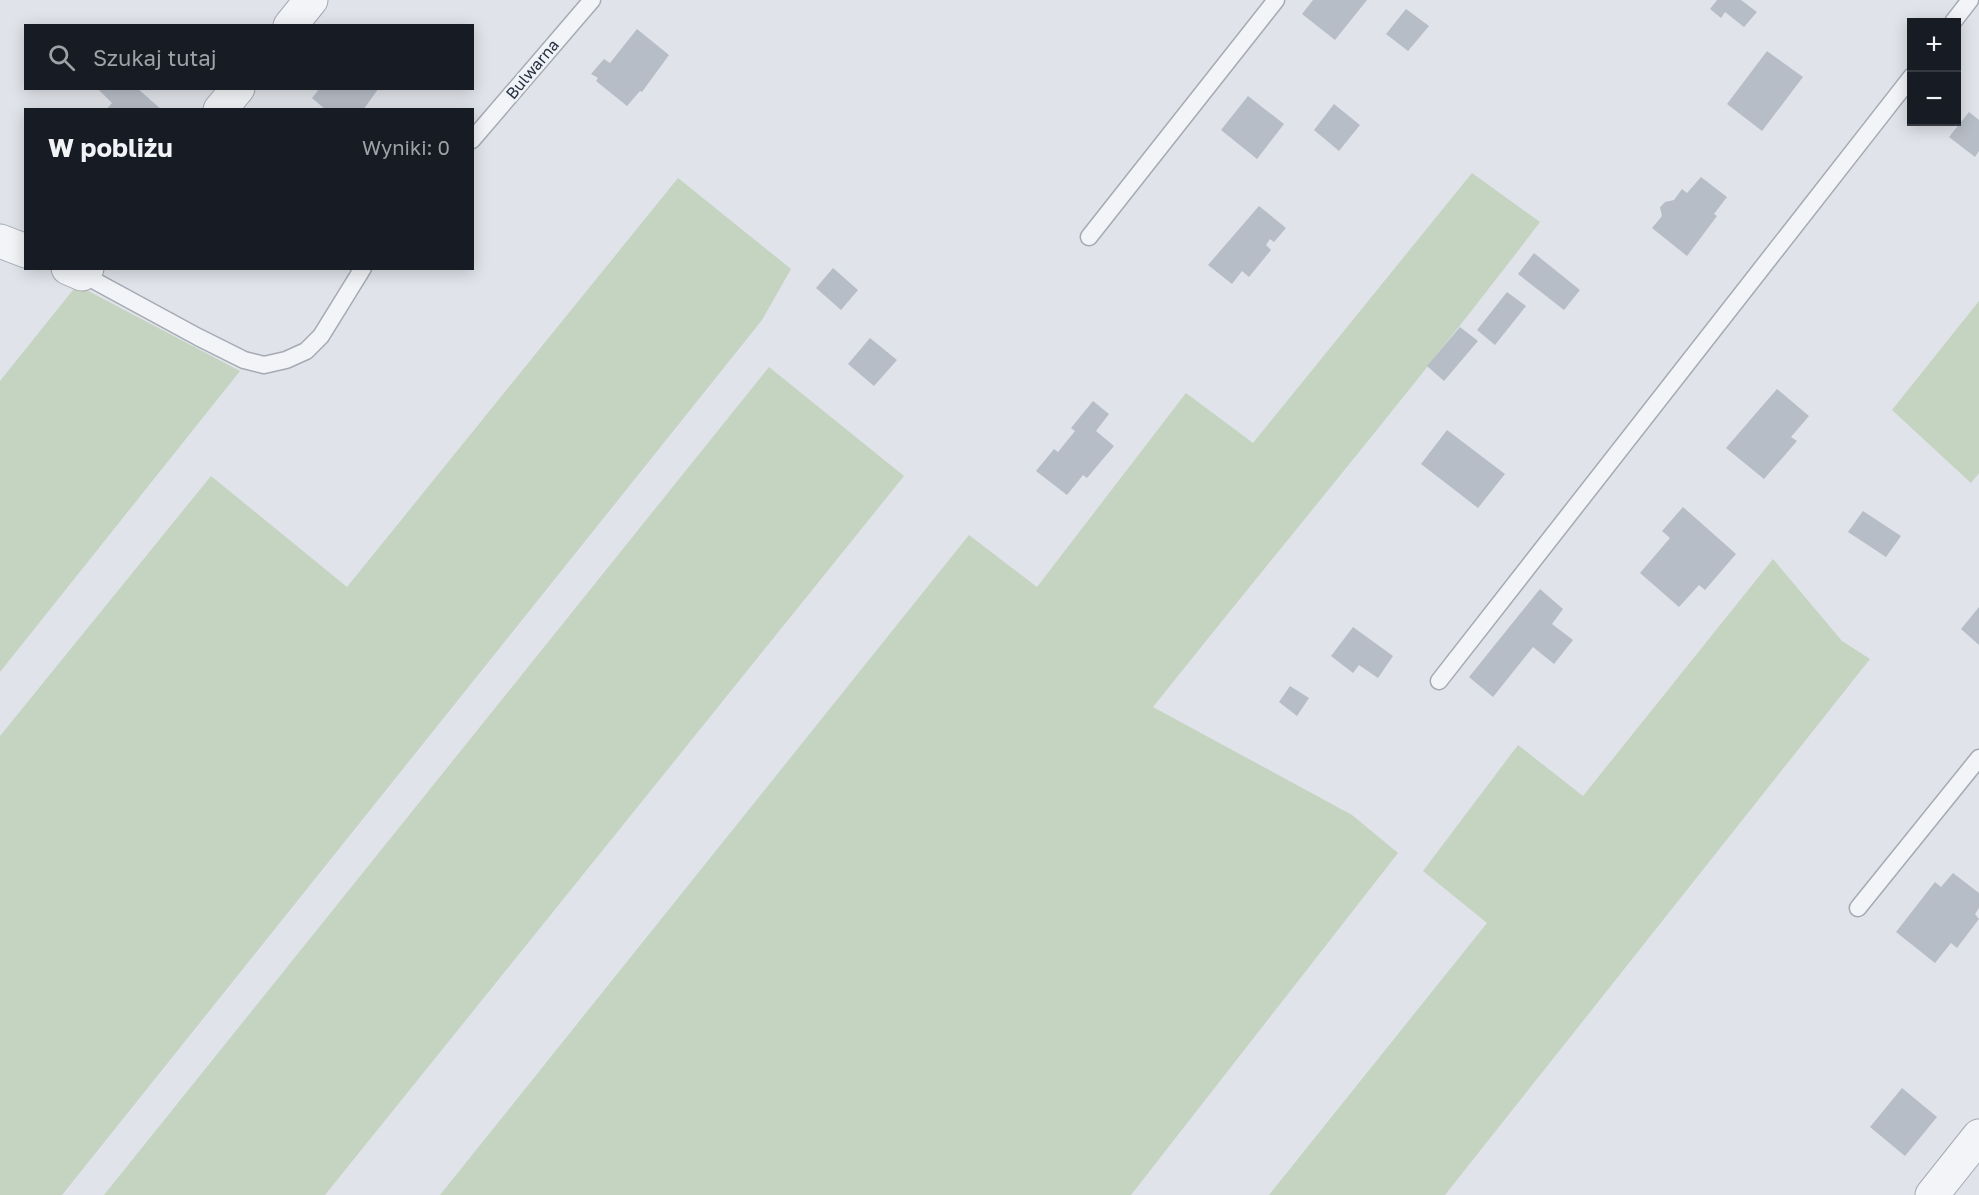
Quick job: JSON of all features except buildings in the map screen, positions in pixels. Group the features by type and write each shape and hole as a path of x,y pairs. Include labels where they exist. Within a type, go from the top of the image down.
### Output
{"street":[{"path":"292,24 312,0"},
{"path":"222,108 235,90"},
{"path":"0,241 24,250"},
{"path":"1932,1195 1979,1136"}],"lane":[{"name":"Bulwarna","path":"474,138 592,0"},
{"path":"1089,237 1276,0"},
{"path":"1956,18 1970,0"},
{"path":"1439,681 1907,81"},
{"path":"79,270 198,337 244,360 264,365 286,360 306,351 321,336 362,270"},
{"path":"1858,908 1979,758"}],"green space":[{"path":"1472,173 1540,222 1397,405 1153,707 1352,815 1398,853 1131,1195 440,1195 969,535 1037,587 1186,393 1253,443"},
{"path":"678,178 791,269 762,320 62,1195 0,1195 0,736 211,476 347,587"},
{"path":"77,285 240,371 0,672 0,381"},
{"path":"1979,301 1979,473 1971,483 1892,410"},
{"path":"769,367 904,476 325,1195 104,1195"},
{"path":"1773,559 1842,641 1870,659 1445,1195 1269,1195 1487,923 1423,871 1518,745 1583,796"}]}
